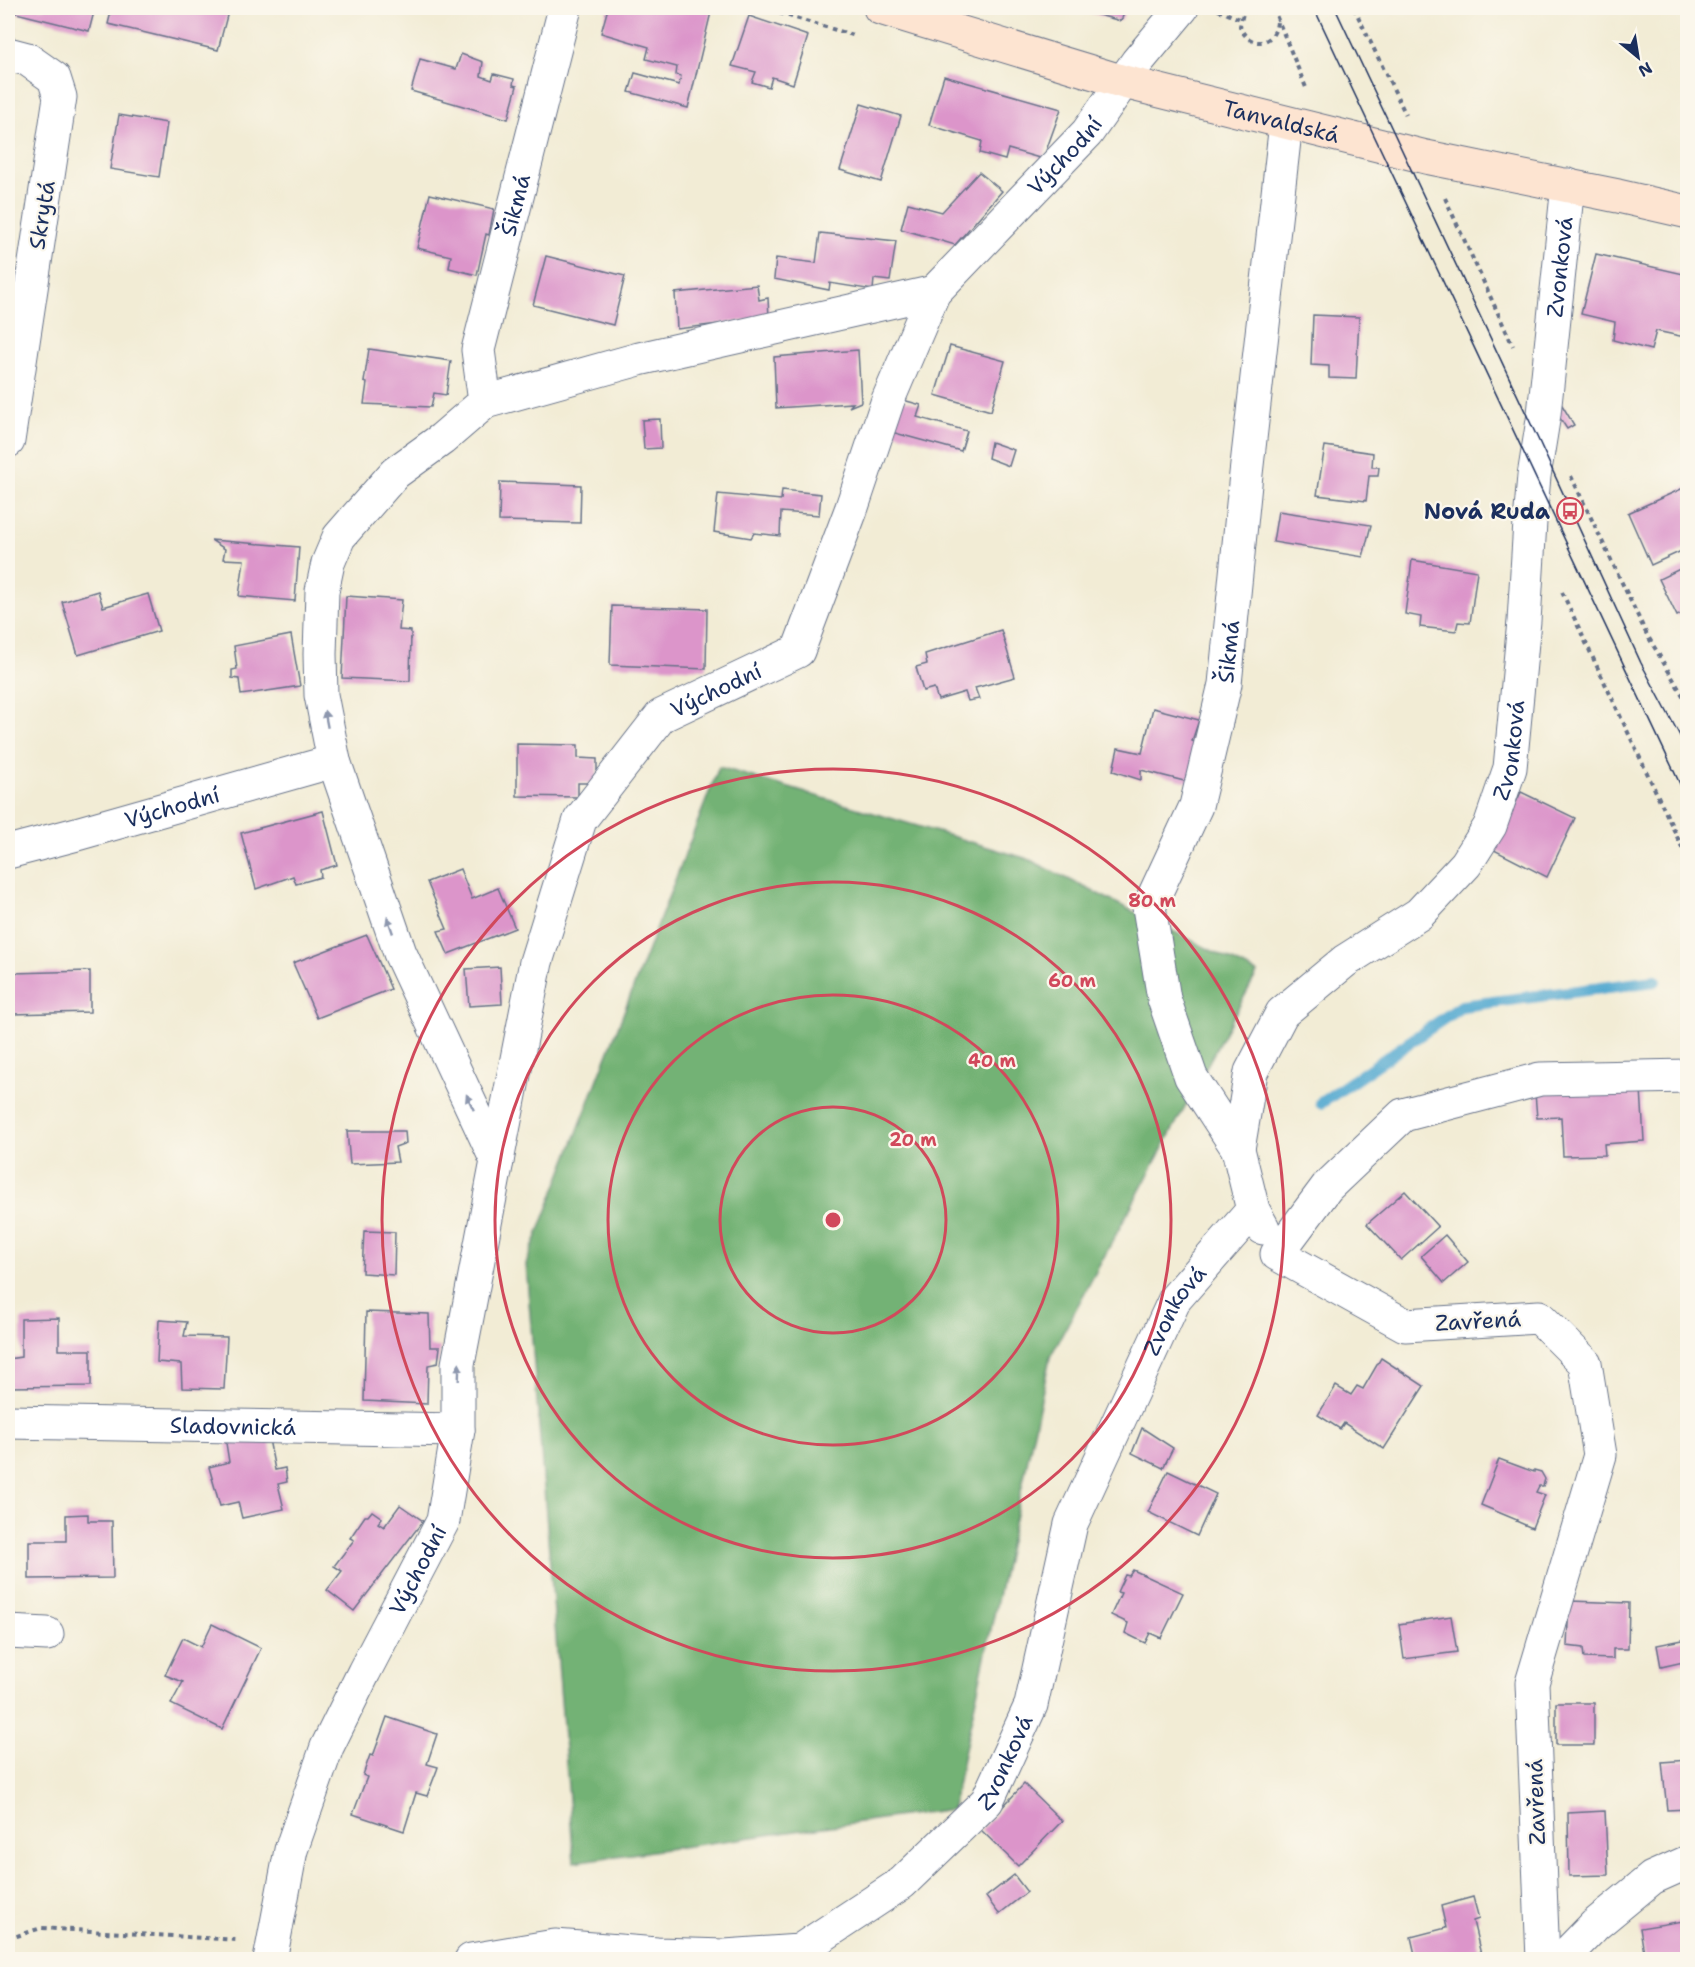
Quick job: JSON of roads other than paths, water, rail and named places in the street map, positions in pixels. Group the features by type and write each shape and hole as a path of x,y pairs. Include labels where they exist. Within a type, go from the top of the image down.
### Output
{"main road":[{"name":"Tanvaldská","path":"880,8 1124,82 1426,157 1568,185 1688,213"}],"street":[{"name":"Šikmá","path":"485,402 478,350 565,8"},
{"name":"Východní","path":"272,1951 291,1850 327,1748 443,1521 458,1430 458,1364 497,1161 536,962 580,820 661,716 798,651 851,510 888,400 934,292 1087,133 1137,62 1182,8"},
{"name":"Skrytá","path":"8,54 27,59 54,78 60,97 8,441"},
{"name":"Šikmá","path":"1238,1149 1191,1077 1164,999 1149,906 1196,806 1225,684 1246,474 1286,123"},
{"name":"Zvonková","path":"1277,1254 1253,1210 1238,1149 1251,1072 1282,1013 1345,961 1419,914 1466,864 1490,826 1510,768 1524,621 1532,499 1544,414 1568,185"},
{"path":"497,1161 400,953 334,761 321,685 322,591 328,563 339,537 395,473 442,439 485,402 639,359 934,292"},
{"name":"Východní","path":"8,852 334,761"},
{"path":"1277,1254 1327,1187 1403,1115 1540,1079 1688,1076"},
{"name":"Zvonková","path":"471,1959 555,1946 657,1954 726,1956 799,1951 902,1883 987,1801 1031,1705 1071,1524 1175,1299 1253,1210"},
{"name":"Zavřená","path":"1277,1254 1405,1325 1539,1317 1585,1363 1600,1455 1532,1683 1542,1959"},
{"name":"Sladovnická","path":"8,1422 458,1430"},
{"path":"8,1632 47,1634"},
{"path":"1561,1959 1595,1926 1653,1878 1688,1862"}],"waterway":[{"path":"1321,1103 1462,1006 1655,981"}],"tram line":[{"path":"1314,8 1688,801"},
{"path":"1335,8 1641,663 1688,751"}],"place":[{"name":"Nová Ruda","path":"1570,511"}]}
